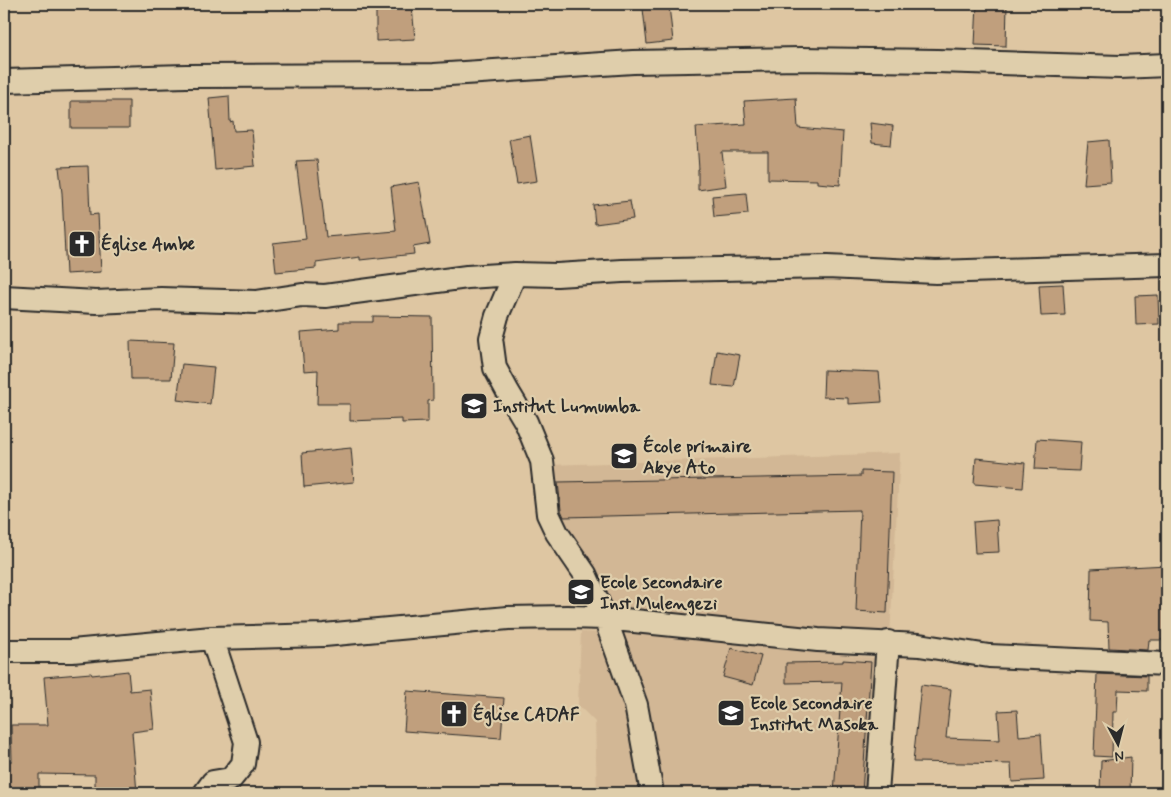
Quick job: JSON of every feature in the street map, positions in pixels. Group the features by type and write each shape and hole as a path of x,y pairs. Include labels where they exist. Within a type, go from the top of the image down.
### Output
{"street":[{"path":"4,81 186,76 434,75 633,62 801,59 1120,67 1167,65"},
{"path":"4,297 96,302 161,299 256,302 302,295 325,296 466,276 515,274 557,275 622,271 827,267 936,272 1167,265"},
{"path":"515,274 496,316 491,338 496,368 526,422 542,461 548,514 557,533 585,574 605,618 636,704 649,792"},
{"path":"4,650 72,651 212,638 324,635 508,618 605,618 818,640 919,645 989,656 1167,664"},
{"path":"205,793 213,782 231,779 243,764 246,742 212,638"},
{"path":"877,793 888,642"}],"shaded area":[{"path":"900,453 890,636 611,614 554,514 549,465"},
{"name":"Ecole secondaire Institut Masoka","path":"581,632 677,636 877,658 872,793 597,793 595,722 578,705"}],"building":[{"path":"977,4 1007,4 1006,46 975,45"},
{"path":"669,6 673,41 647,44 643,9"},
{"path":"376,7 412,7 415,39 376,41"},
{"path":"229,96 230,122 233,121 234,131 252,130 255,166 215,170 209,98"},
{"path":"796,98 798,128 843,132 840,185 817,183 817,180 768,179 768,152 722,152 726,186 698,190 699,169 696,127 746,124 744,101"},
{"path":"71,101 129,101 129,128 71,128"},
{"path":"870,123 893,126 891,145 872,143"},
{"path":"530,135 537,181 517,184 509,139"},
{"path":"1109,140 1111,182 1084,184 1088,142"},
{"path":"317,160 326,237 396,231 391,187 419,182 430,244 413,247 414,254 360,260 360,257 316,263 316,268 276,272 273,243 306,239 296,161"},
{"name":"Église Ambe","path":"88,166 90,215 98,214 101,272 66,274 59,167"},
{"path":"746,193 748,214 714,217 712,196"},
{"path":"630,201 633,219 595,224 593,205"},
{"path":"1063,284 1065,315 1041,316 1039,285"},
{"path":"1158,295 1159,324 1136,325 1135,296"},
{"path":"373,316 432,317 433,400 428,401 428,422 402,423 402,419 350,421 350,404 317,404 318,370 304,371 301,332 339,329 339,322 373,322"},
{"path":"130,341 174,343 171,379 131,379"},
{"path":"717,351 740,355 734,387 712,385"},
{"path":"182,364 214,367 210,404 177,400"},
{"path":"824,370 879,372 882,402 848,404 848,398 823,397"},
{"path":"1037,439 1081,442 1079,471 1035,469"},
{"path":"351,448 354,482 304,487 302,453"},
{"path":"976,458 1025,463 1023,488 974,484"},
{"path":"861,471 892,472 887,613 856,611 860,510 564,517 561,510 558,482 861,476"},
{"path":"997,520 999,552 975,553 973,522"},
{"path":"1167,565 1167,640 1149,640 1148,650 1109,648 1108,622 1090,621 1091,569"},
{"path":"731,648 761,656 753,685 723,677"},
{"path":"843,660 871,662 862,793 834,793 842,682 786,683 786,663 843,662"},
{"path":"128,671 130,691 150,689 154,729 132,732 137,793 95,793 95,775 39,774 39,793 5,792 5,761 12,761 11,725 48,725 44,677"},
{"path":"1097,674 1147,676 1147,691 1118,690 1117,712 1113,712 1112,757 1094,756"},
{"path":"921,685 951,689 946,738 1000,740 998,711 1017,710 1019,736 1041,734 1044,780 1012,782 1011,764 913,762"},
{"name":"Église CADAF","path":"407,691 504,698 501,738 404,731"},
{"path":"1131,757 1130,793 1100,793 1101,761"}],"place":[{"name":"Église Ambe","path":"82,244"},
{"name":"Institut Lumumba","path":"474,406"},
{"name":"École primaire Akye Ato","path":"624,456"},
{"name":"Ecole secondaire Inst Mulengezi","path":"581,592"},
{"name":"Ecole secondaire Institut Masoka","path":"731,713"},
{"name":"Église CADAF","path":"454,714"}]}
